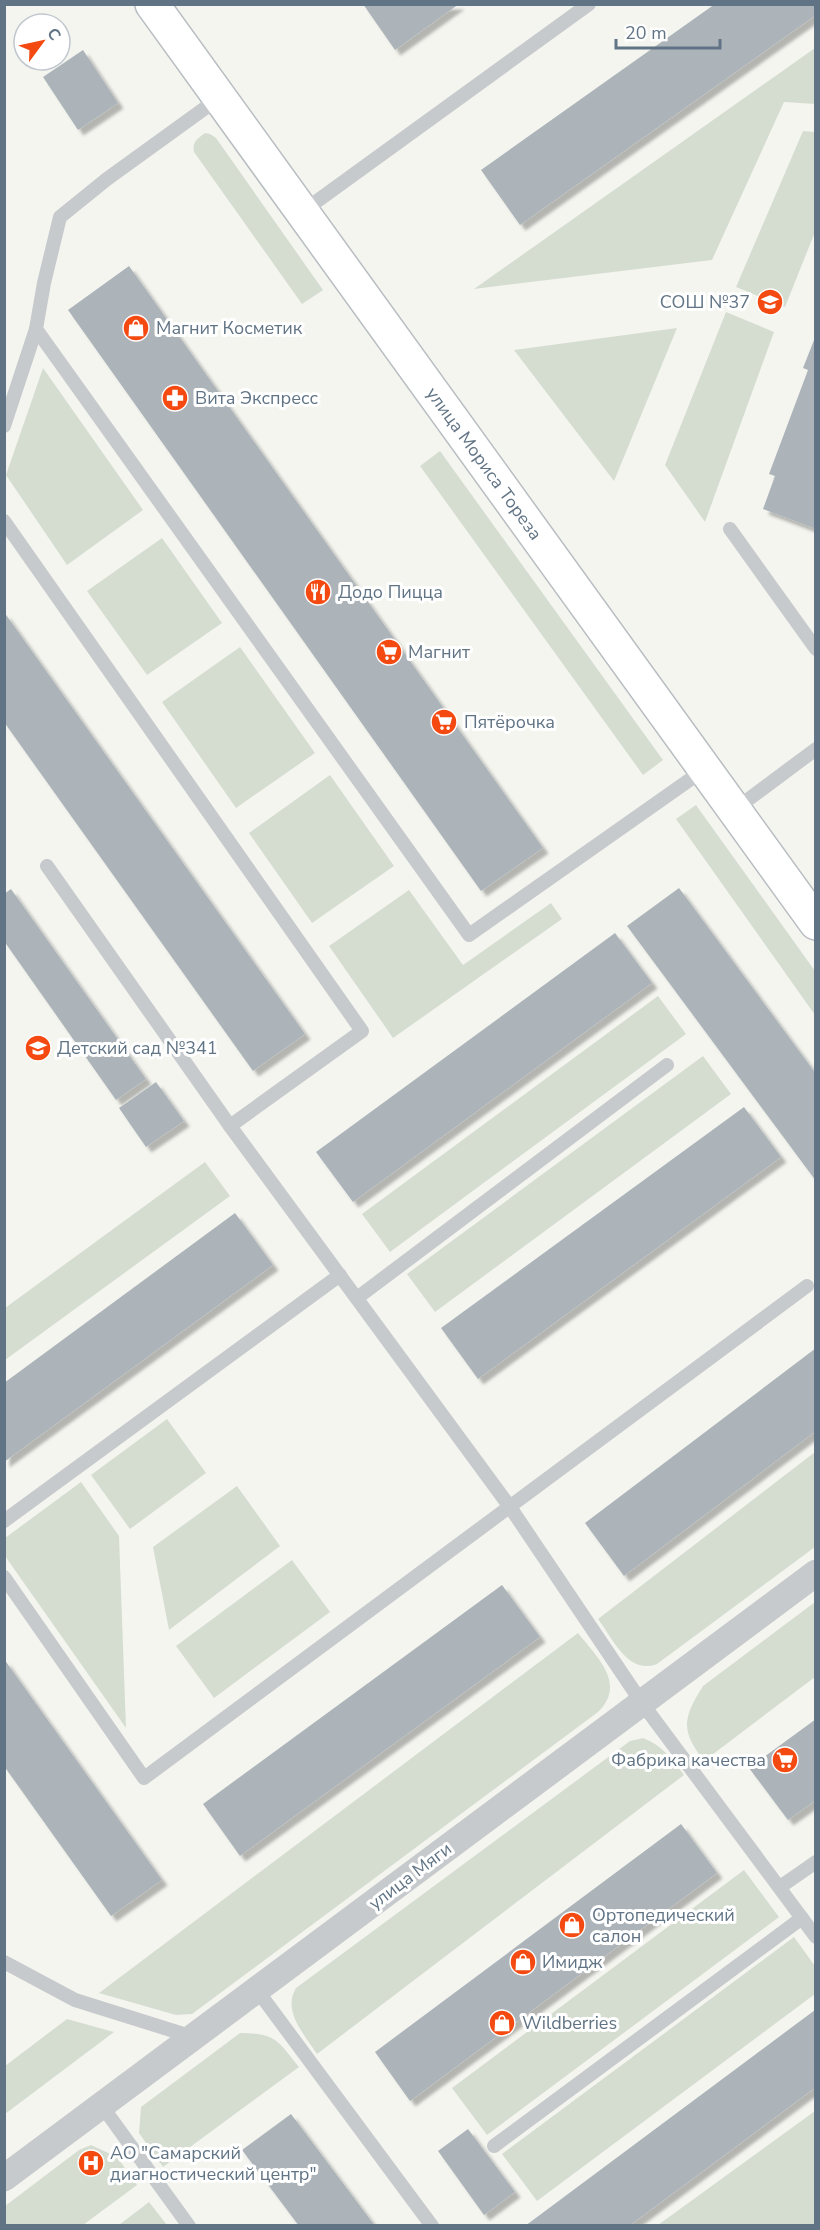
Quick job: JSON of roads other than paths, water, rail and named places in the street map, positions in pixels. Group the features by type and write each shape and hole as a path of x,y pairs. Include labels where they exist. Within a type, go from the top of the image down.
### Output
{"main road":[{"name":"улица Мориса Тореза","path":"152,4 816,924"}],"street":[{"name":"улица Мяги","path":"4,2178 816,1573"}],"lane":[{"path":"302,212 589,4"},
{"path":"4,426 36,329 44,283 60,217 107,179 219,98"},
{"path":"36,329 469,935 705,770"},
{"path":"4,521 362,1031 230,1126"},
{"path":"730,529 816,649"},
{"path":"734,810 816,749"},
{"path":"47,866 230,1126 510,1507 642,1702 816,1937"},
{"path":"357,1298 667,1065"},
{"path":"4,1521 340,1275"},
{"path":"4,1577 144,1778 807,1286"},
{"path":"780,1887 816,1862"},
{"path":"494,2146 802,1918"},
{"path":"4,1962 75,2000 193,2037"},
{"path":"257,1990 432,2226"},
{"path":"102,2106 189,2226"}],"place":[{"name":"СОШ №37","path":"770,302"},
{"name":"Магнит Косметик","path":"136,328"},
{"name":"Вита Экспресс","path":"175,398"},
{"name":"Додо Пицца","path":"318,592"},
{"name":"Магнит","path":"389,652"},
{"name":"Пятёрочка","path":"444,722"},
{"name":"Детский сад №341","path":"38,1048"},
{"name":"Фабрика качества","path":"785,1760"},
{"name":"Ортопедический салон","path":"572,1925"},
{"name":"Имидж","path":"523,1962"},
{"name":"Wildberries","path":"502,2023"},
{"name":"АО \"Самарский диагностический центр\"","path":"91,2163"}]}
